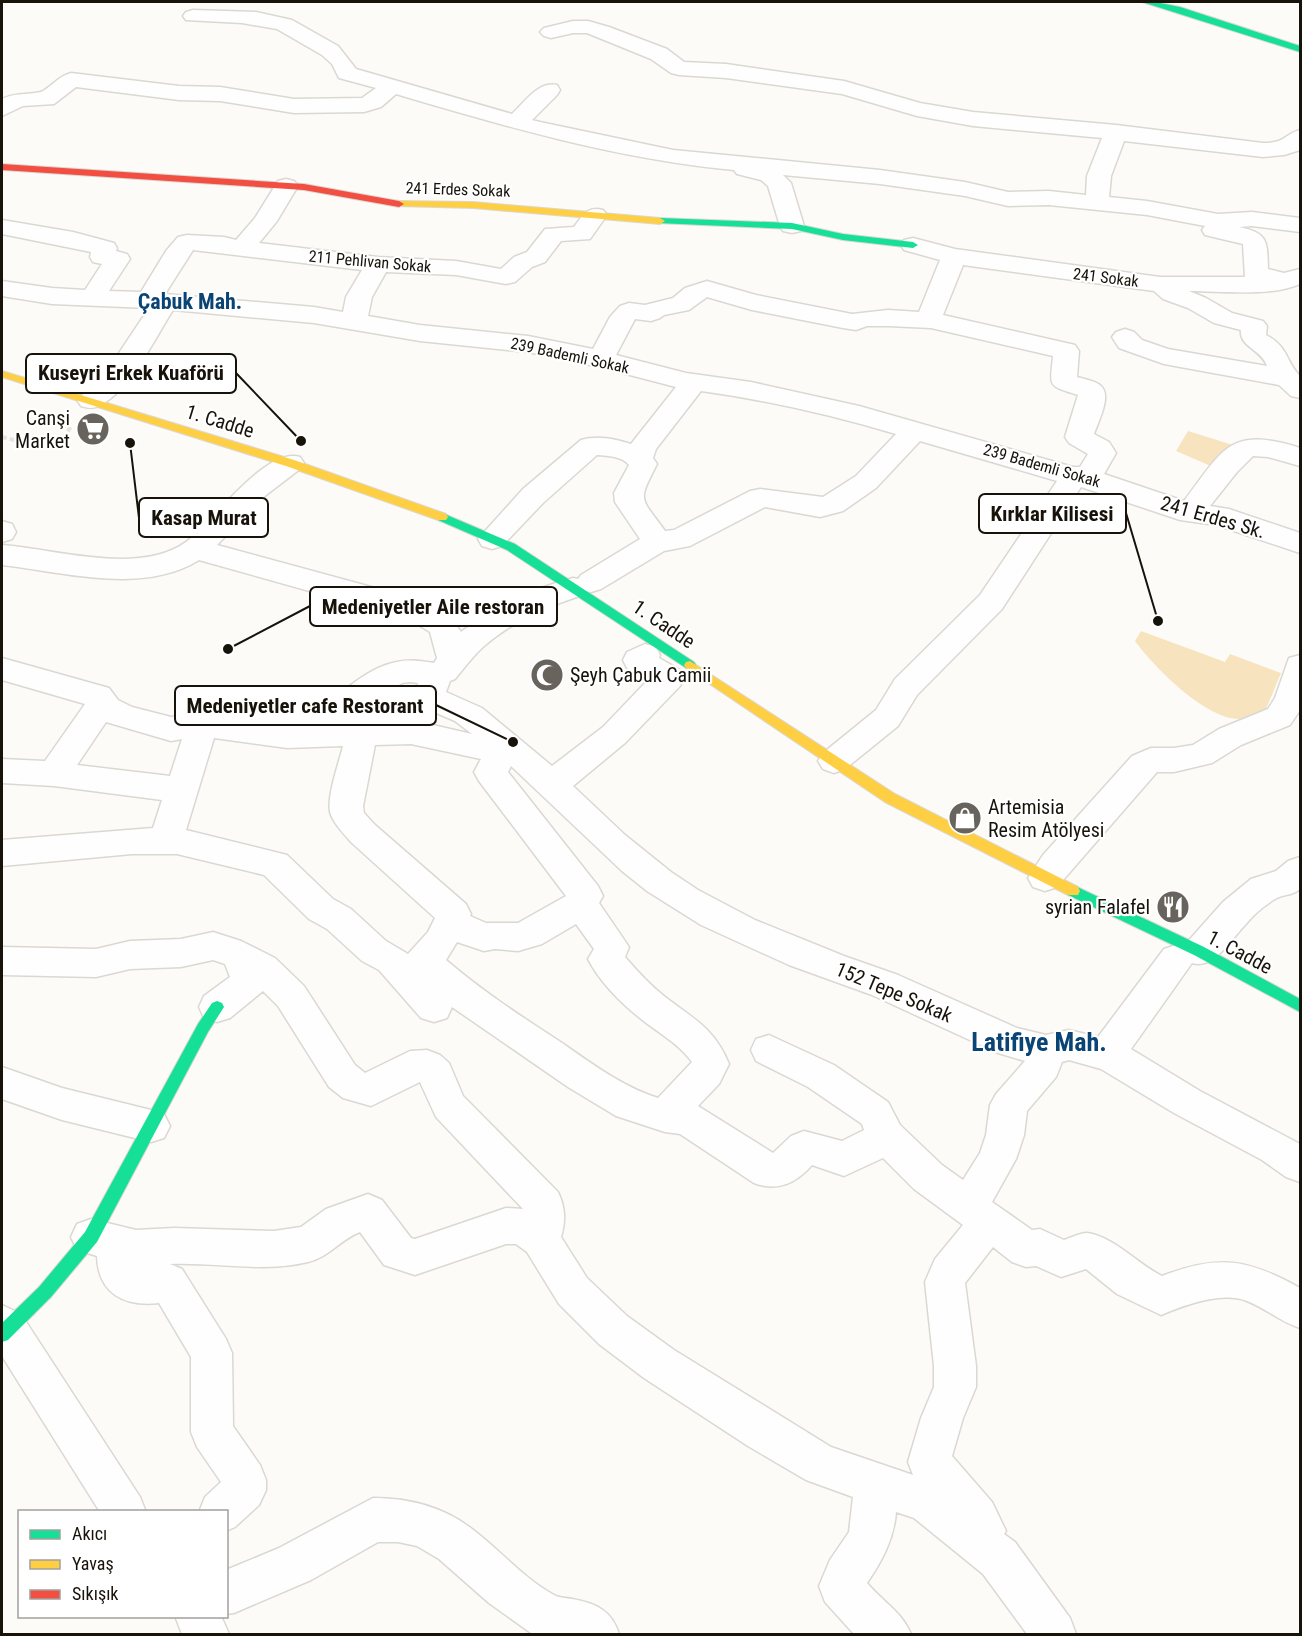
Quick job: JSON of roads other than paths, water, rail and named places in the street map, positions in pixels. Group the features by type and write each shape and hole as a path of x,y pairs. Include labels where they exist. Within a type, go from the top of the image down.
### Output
{"street":[{"path":"1146,2 1211,19 1300,49"},
{"path":"193,16 260,17 292,26 331,49 344,64 347,73 516,123 673,156 715,162 769,175 779,183 792,226"},
{"path":"551,32 573,27 588,27 659,54 679,68 726,71 844,88 917,109 973,119 1278,150 1298,142 1300,137"},
{"path":"2,109 12,100 46,99 71,80 178,93 220,94 294,106 364,105 373,102 391,87"},
{"path":"516,123 549,90"},
{"path":"1097,203 1099,176 1116,132"},
{"path":"715,162 762,164 880,177 965,189 1008,199 1049,198 1155,210 1218,221 1252,219 1300,225"},
{"name":"241 Erdes Sokak","path":"2,167 286,186 380,202 415,205 473,205 640,220 792,226 843,237 913,245"},
{"path":"243,247 265,221 286,186"},
{"path":"1155,210 1159,216 1168,221 1249,236 1255,241 1256,274 1295,282"},
{"name":"211 Pehlivan Sokak","path":"157,301 183,244 215,243 378,264 456,268 506,277 523,262 536,257 554,234 581,234 595,215"},
{"path":"2,226 73,239 105,248 102,257 118,259 92,297"},
{"name":"241 Sokak","path":"913,245 954,256 1160,284 1295,282"},
{"path":"928,320 954,256"},
{"path":"354,320 359,297 378,264"},
{"path":"1160,284 1172,294 1197,303 1223,318 1254,326 1253,338 1266,345 1277,358 1283,374 1294,384"},
{"name":"239 Bademli Sokak","path":"2,289 52,296 157,301 314,315 420,333 528,344 602,359 694,382 751,390 827,406 998,454 1029,465 1125,490"},
{"path":"602,359 623,317 629,311 651,313 656,308 680,305 694,293 707,289 752,302 856,322 861,319 888,318 928,320 1066,351 1064,382 1091,390 1092,399 1079,437 1099,448 1102,453 1099,462 1081,477 991,602 906,687 887,718 834,761"},
{"path":"90,400 115,380 157,301"},
{"path":"1125,337 1133,346 1164,356 1294,384"},
{"name":"1. Cadde","path":"2,374 290,463 415,506 511,547 582,585 631,624 834,761 924,817 1045,878 1188,955 1300,1006"},
{"path":"657,543 629,501 628,493 643,464 640,456 644,447 694,382"},
{"path":"320,734 345,705 395,673 445,667 471,640 492,624 542,597 582,585 657,543 680,539 727,517 760,498 771,498 820,508 833,504 866,482 914,431"},
{"path":"492,538 533,496 591,446 615,448 640,456"},
{"path":"1190,513 1224,468 1243,449 1260,447 1300,457"},
{"path":"2,539 126,570 171,564 196,548 256,489 290,463"},
{"name":"241 Erdes Sk.","path":"1125,490 1190,513 1219,516 1300,543"},
{"path":"196,548 221,558 396,604 431,616 447,631 445,667"},
{"path":"551,785 614,735 669,678 638,660 645,655"},
{"path":"1045,878 1143,765 1151,760 1201,755 1230,737 1268,723 1291,720 1290,701 1300,666"},
{"name":"152 Tepe Sokak","path":"445,667 429,697 469,714 509,753 551,785 634,863 702,909 746,931 861,978 885,985 1011,1042 1046,1050 1069,1046 1106,1055 1142,1072 1187,1102 1275,1148 1300,1165"},
{"path":"2,669 98,696 106,708 123,716 171,729 202,725 287,736 411,732 509,753"},
{"path":"54,774 104,702"},
{"path":"166,841 202,725"},
{"path":"362,732 347,813 358,827 405,872 454,914 448,928 417,970"},
{"path":"448,928 463,928 484,937 495,935 518,937 530,934 581,904 586,896 490,772 509,753"},
{"path":"2,771 54,774 182,790"},
{"path":"9,856 177,841 216,848 275,864 321,909 339,919 374,951 417,970 467,999 581,1076 629,1105 665,1116 688,1119 768,1171 777,1171 786,1167 804,1148 844,1159 887,1137"},
{"path":"1106,1055 1188,955 1263,889 1272,884 1283,884 1300,870"},
{"path":"581,904 612,947 606,959 615,971 651,1006 698,1043 709,1055 711,1064 706,1073 665,1116"},
{"path":"2,961 96,963 130,955 182,953 213,946 241,955 263,969 291,996 342,1076 356,1087 371,1090 410,1067 428,1066 436,1074 449,1106 544,1204 545,1224 541,1239"},
{"path":"124,1510 3,1329 103,1240 152,1126 203,1028 218,1007 249,983 251,978 244,969 241,955"},
{"path":"417,970 434,1007"},
{"path":"769,1050 820,1076 875,1113 887,1137 928,1177 1026,1249 1040,1247 1061,1259 1086,1251 1099,1256 1131,1281 1161,1296 1191,1285 1243,1281 1300,1310"},
{"path":"1046,1050 1043,1066 1009,1106 1005,1135 979,1214 945,1282 955,1366 955,1387 942,1418 929,1462 977,1517 999,1558 1054,1635"},
{"path":"3,1087 152,1126"},
{"path":"103,1240 136,1248 174,1246 274,1249 309,1244 340,1222 368,1212 398,1252 415,1257 506,1226 522,1226 541,1239 573,1291 613,1330 659,1364 763,1431 821,1465 927,1501 999,1558"},
{"path":"103,1240 129,1284 156,1285 168,1282 210,1353 212,1432 246,1480 244,1490 222,1510"},
{"path":"874,1483 874,1518 865,1548 846,1574 841,1586 861,1611 888,1635"},
{"path":"228,1591 295,1564 336,1543 373,1520 398,1520 423,1526 455,1544 505,1587 547,1617 586,1624 597,1635"},
{"path":"198,1618 206,1635"}],"place":[{"name":"Canşi Market","path":"93,429"},
{"name":"Kuseyri Erkek Kuaförü","path":"301,441"},
{"name":"Kasap Murat","path":"130,443"},
{"name":"Kırklar Kilisesi","path":"1158,621"},
{"name":"Medeniyetler Aile restoran","path":"228,649"},
{"name":"Şeyh Çabuk Camii","path":"547,675"},
{"name":"Medeniyetler cafe Restorant","path":"513,742"},
{"name":"Artemisia Resim Atölyesi","path":"965,818"},
{"name":"syrian Falafel","path":"1173,907"}],"district":[{"name":"Çabuk Mah.","path":"190,301"},
{"name":"Latifiye Mah.","path":"1039,1042"}]}
